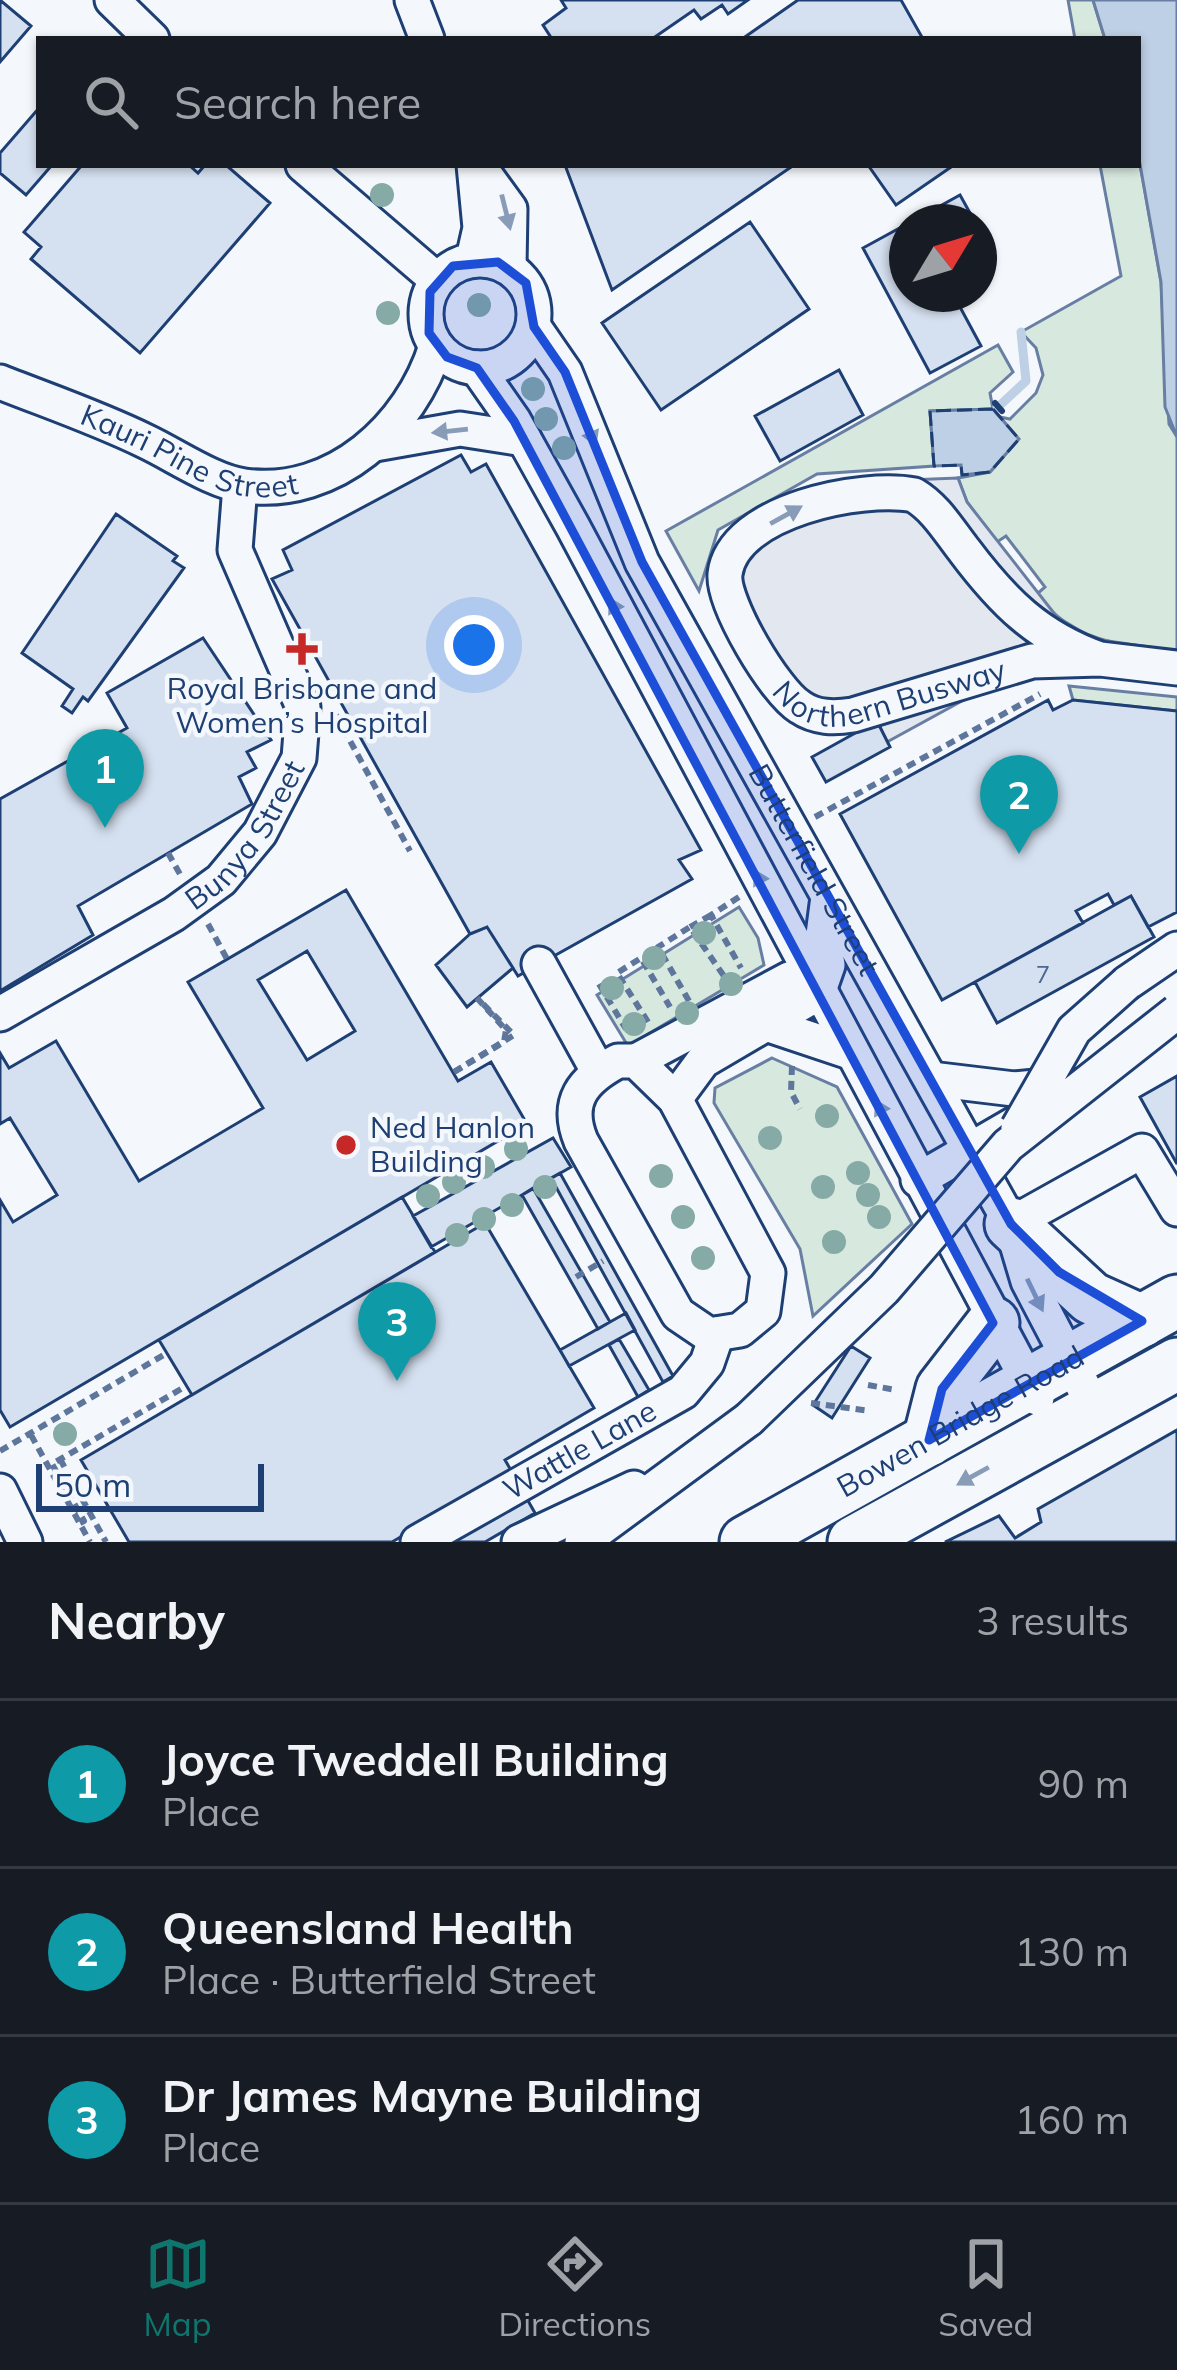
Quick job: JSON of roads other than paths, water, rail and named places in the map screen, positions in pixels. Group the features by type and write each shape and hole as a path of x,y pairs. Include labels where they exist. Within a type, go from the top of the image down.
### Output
{"highway":[{"path":"1011,1224 1090,1298 1159,1311"},
{"name":"Bowen Bridge Road","path":"746,1542 1159,1311"},
{"path":"929,1440 942,1389 993,1323"},
{"name":"Bowen Bridge Road","path":"876,1536 1177,1364"}],"street":[{"path":"112,0 149,36"},
{"path":"412,0 426,36"},
{"path":"306,168 437,280"},
{"path":"473,260 480,223 476,168"},
{"path":"478,168 510,208 509,268"},
{"path":"473,260 509,268 531,293 534,327 513,358 477,368 461,365 436,346 426,320 437,280 473,260"},
{"name":"Butterfield Street","path":"534,327 565,372 629,534 1011,1224 1049,1372 1076,1419"},
{"path":"375,444 406,408 436,346"},
{"name":"Butterfield Street","path":"477,368 573,527 787,932 816,978 993,1323 1049,1372 1076,1419"},
{"name":"Kauri Pine Street","path":"0,382 139,438 240,486 288,488 328,473 375,444"},
{"path":"375,444 460,429 524,439"},
{"name":"Bunya Street","path":"0,1015 174,914 221,880 260,833 299,758 303,707 235,550 240,486"},
{"name":"Northern Busway","path":"1100,659 1055,640 1015,613 934,512 914,495 810,502 742,542 727,567 729,602 778,687 798,706 823,716 853,716 1019,664 1100,659 1177,668"},
{"path":"573,527 629,534"},
{"path":"816,978 828,897"},
{"path":"761,1010 787,932"},
{"path":"1009,1145 1074,1030 1113,994 1177,950"},
{"path":"539,964 598,1071"},
{"path":"675,1099 694,1067 761,1010 816,978 874,981"},
{"path":"634,1051 675,1099 768,1273 763,1311 740,1330 717,1334 695,1328 678,1313 581,1141 572,1117 579,1090 598,1071 634,1051 761,1010 850,1052"},
{"path":"582,1542 690,1464 809,1366 1009,1145 1177,1012"},
{"path":"918,1180 1177,1026"},
{"path":"931,1079 1014,1089 1091,1077"},
{"path":"1011,1224 1142,1151 1177,1210"},
{"name":"Wattle Lane","path":"418,1542 682,1392 706,1363 717,1334"},
{"path":"519,1542 690,1464"},
{"path":"0,1492 25,1542"}],"water":[{"path":"1093,0 1177,0 1177,437 1165,407 1161,282 1141,168 1141,36 1104,36"},
{"path":"993,409 1019,439 990,472 962,475 961,465 934,466 930,411"}],"waterway":[{"path":"996,409 1026,381 1021,332"}],"place":[{"name":"Royal Brisbane and Women’s Hospital","path":"302,649"},
{"name":"Joyce Tweddell Building","path":"105,828"},
{"name":"Queensland Health","path":"1019,854"},
{"name":"Ned Hanlon Building","path":"346,1145"},
{"name":"Dr James Mayne Building","path":"397,1381"}]}
